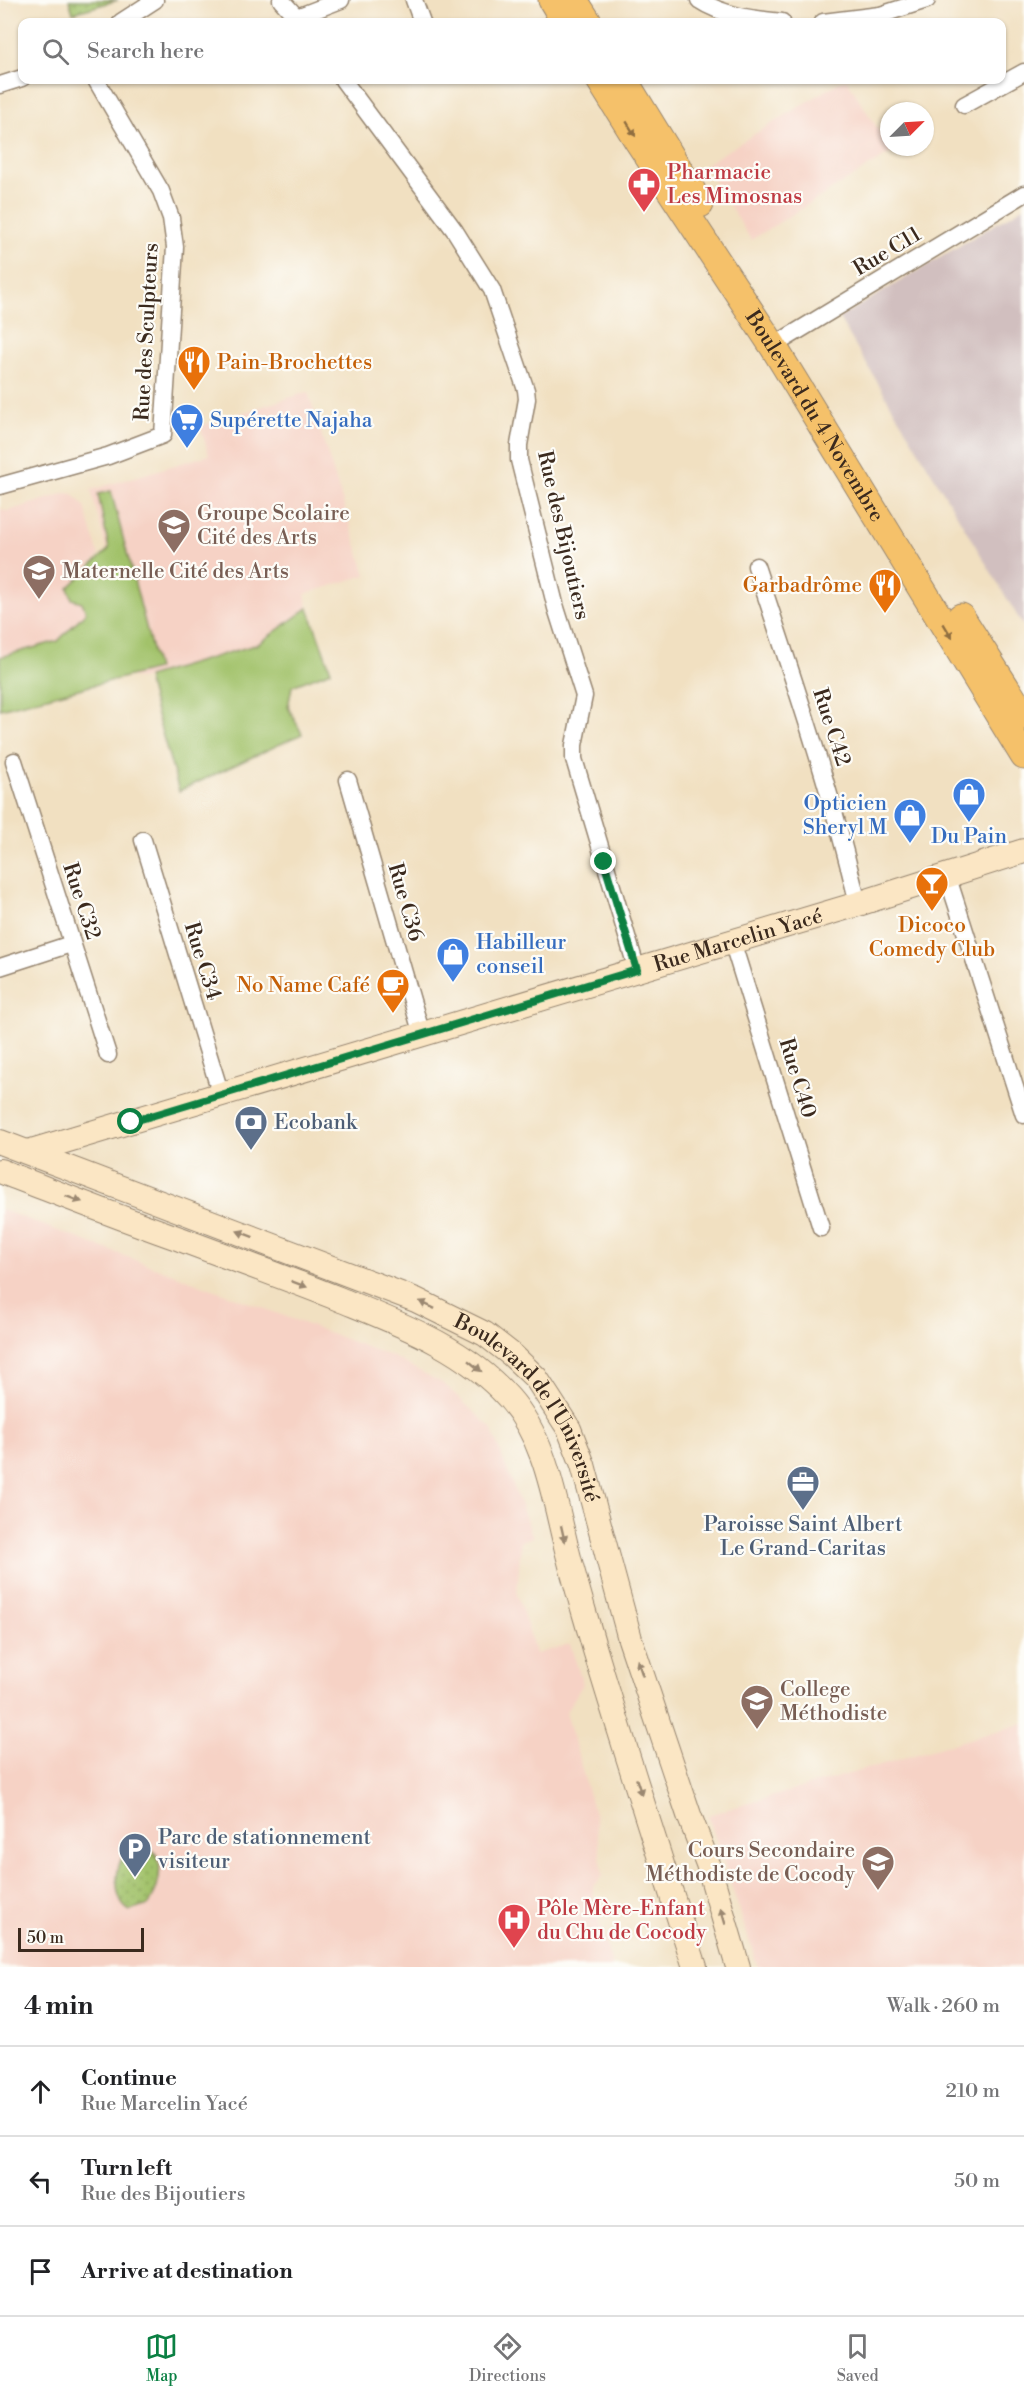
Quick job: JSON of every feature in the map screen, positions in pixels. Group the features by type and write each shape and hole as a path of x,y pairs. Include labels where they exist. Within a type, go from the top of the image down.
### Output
{"main road":[{"path":"552,0 563,18"},
{"path":"574,0 585,18"},
{"name":"Boulevard du 4 Novembre","path":"602,84 638,141 780,342 1024,716"},
{"name":"Boulevard du 4 Novembre","path":"626,84 726,245 780,342 1024,756"}],"street":[{"path":"128,18 154,0"},
{"path":"281,0 297,18"},
{"path":"303,18 341,0"},
{"path":"414,0 421,18"},
{"path":"699,0 709,7 746,18"},
{"path":"856,18 880,15 927,0"},
{"path":"1006,82 1024,72"},
{"path":"0,86 18,79"},
{"name":"Rue des Sculpteurs","path":"0,486 108,456 163,435 175,247 171,218 161,191 98,84"},
{"name":"Rue des Bijoutiers","path":"346,84 454,231 492,290 523,379 527,399 519,445 519,460 556,608 585,699 574,745 574,759 637,970"},
{"path":"964,105 1002,84"},
{"name":"Rue C11","path":"780,342 1024,194"},
{"name":"Rue C42","path":"756,566 828,786 858,904"},
{"name":"Rue C32","path":"14,760 108,1055"},
{"name":"Rue C36","path":"348,780 422,1035"},
{"name":"Rue C34","path":"143,840 221,1095"},
{"name":"Rue Marcelin Yacé","path":"28,1152 858,904 1024,851"},
{"path":"947,875 1024,1115"},
{"name":"Rue C40","path":"732,941 821,1228"},
{"path":"0,967 71,944"},
{"name":"Boulevard de l'Université","path":"0,1142 416,1300 484,1334 512,1355 536,1378 569,1429 583,1465 630,1639 689,1815 708,1864 738,1967"},
{"path":"10,1175 28,1152"},
{"name":"Boulevard de l'Université","path":"10,1175 225,1255 402,1325 466,1359 491,1379 525,1418 537,1441 550,1476 568,1554 596,1650 695,1967"},
{"path":"596,1650 630,1639"}],"shaded area":[{"path":"836,84 850,84 880,133 880,156 886,156 751,240 704,165"},
{"path":"1024,207 1024,627 839,318"},
{"path":"308,392 366,575 305,594 308,608 258,644 140,679 124,675 118,594 91,490 209,455 200,426"},
{"name":"Maternelle Cité des Arts","path":"66,493 73,494 85,507 99,556 68,588 82,602 113,680 10,707 0,664 0,509 8,511"},
{"path":"0,1209 393,1357 444,1384 491,1428 533,1537 521,1541 517,1594 536,1654 570,1644 583,1684 566,1712 595,1817 603,1876 593,1887 595,1908 613,1967 0,1967"},
{"name":"Cours Secondaire Méthodiste de Cocody","path":"1024,1723 1024,1967 758,1967 708,1815"}],"green space":[{"path":"69,0 118,0 73,13"},
{"path":"111,491 157,669 0,709 0,657 58,641 86,612 82,602 72,599 68,588 109,549 98,494"},
{"path":"308,608 331,671 292,686 288,707 302,734 179,791 147,677 258,644"},
{"path":"141,1844 156,1854 160,1870 159,1879 149,1905 130,1911 119,1898 118,1868 126,1851 132,1846"}],"place":[{"name":"Pharmacie Les Mimosnas","path":"644,213"},
{"name":"Pain-Brochettes","path":"194,391"},
{"name":"Supérette Najaha","path":"187,449"},
{"name":"Groupe Scolaire Cité des Arts","path":"174,554"},
{"name":"Maternelle Cité des Arts","path":"39,600"},
{"name":"Garbadrôme","path":"885,614"},
{"name":"Du Pain","path":"969,823"},
{"name":"Opticien Sheryl M","path":"910,844"},
{"name":"Dicoco Comedy Club","path":"932,912"},
{"name":"Habilleur conseil","path":"453,983"},
{"name":"No Name Café","path":"393,1014"},
{"name":"Ecobank","path":"251,1151"},
{"name":"Paroisse Saint Albert Le Grand-Caritas","path":"803,1511"},
{"name":"College Méthodiste","path":"757,1730"},
{"name":"Parc de stationnement visiteur","path":"135,1878"},
{"name":"Cours Secondaire Méthodiste de Cocody","path":"878,1891"},
{"name":"Pôle Mère-Enfant du Chu de Cocody","path":"514,1949"}],"route":[{"path":"131,1122 637,970 604,862"}]}
